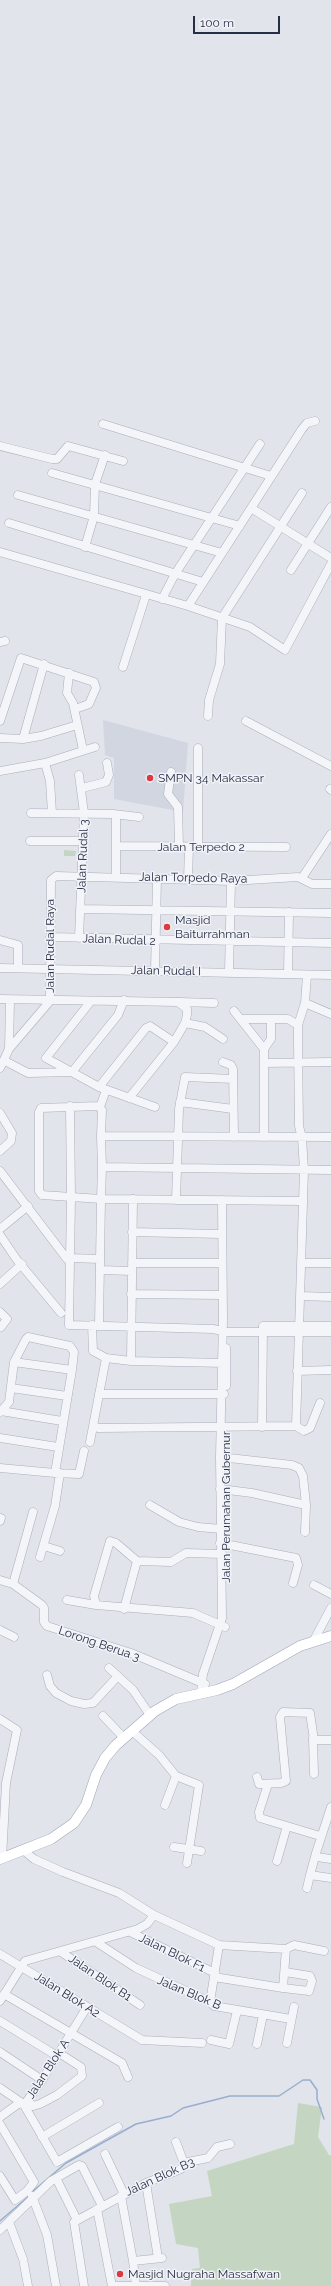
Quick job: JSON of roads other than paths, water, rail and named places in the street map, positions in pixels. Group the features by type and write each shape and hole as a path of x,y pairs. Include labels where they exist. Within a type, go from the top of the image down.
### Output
{"main road":[{"path":"1,1859 58,1836 74,1823 86,1805 102,1764 111,1750 150,1714 168,1702 203,1688 233,1684 294,1649 314,1640 331,1636"}],"street":[{"path":"188,606 302,429 307,423 315,421"},
{"path":"103,424 271,476"},
{"path":"162,599 175,574 260,444"},
{"path":"0,446 52,459 57,459 68,446 123,461"},
{"path":"85,547 94,516 95,484 105,455"},
{"path":"52,473 240,526"},
{"path":"208,716 209,700 220,664 222,618 279,526 302,493"},
{"path":"18,494 222,552"},
{"path":"290,570 331,507"},
{"path":"251,508 331,558"},
{"path":"10,523 203,582"},
{"path":"0,552 188,606 250,628 285,650 331,564"},
{"path":"123,667 146,595"},
{"path":"0,721 21,658 44,664 94,682 96,685 89,704 74,709"},
{"path":"23,739 44,664"},
{"path":"69,673 68,693 74,709 83,750"},
{"path":"246,721 331,766"},
{"path":"0,738 23,739 77,725"},
{"path":"0,771 45,763 95,747"},
{"path":"198,748 198,848"},
{"path":"82,788 106,782 109,775 106,762"},
{"path":"45,763 50,781 52,813"},
{"path":"171,772 168,794 178,807 178,847"},
{"name":"Jalan Rudal 3","path":"79,775 82,788 84,813 79,938"},
{"path":"31,813 84,813 139,817"},
{"path":"116,816 116,877"},
{"path":"302,878 331,834"},
{"path":"30,840 83,841"},
{"name":"Jalan Terpedo 2","path":"116,846 189,848 286,847"},
{"path":"188,879 189,848"},
{"name":"Jalan Torpedo Raya","path":"52,877 82,875 231,881 302,878 312,884 331,884"},
{"name":"Jalan Rudal Raya","path":"9,1048 50,1001 52,877"},
{"path":"155,971 157,878"},
{"path":"229,972 231,881"},
{"path":"81,908 331,913"},
{"path":"288,974 289,912"},
{"name":"Jalan Rudal 2","path":"50,937 155,941 331,943"},
{"path":"0,940 18,945 18,968"},
{"name":"Jalan Rudal I","path":"0,968 331,975"},
{"path":"296,1426 304,1170 302,1138 299,1126 298,1025 305,1003 308,975"},
{"path":"0,999 50,1001 124,1000 214,1003"},
{"path":"10,1000 9,1048 3,1064 28,1074 72,1072 118,1015 124,1000"},
{"path":"91,1001 46,1056 47,1060 102,1088 155,1107"},
{"path":"129,1098 174,1042 185,1023 188,1011 178,1002"},
{"path":"305,1003 331,1014"},
{"path":"234,1011 264,1049 264,1137"},
{"path":"241,1019 288,1019 298,1025"},
{"path":"264,1049 271,1039 271,1019"},
{"path":"185,1023 205,1028 223,1040"},
{"path":"174,1042 148,1026 102,1088 100,1107 102,1110 100,1270 93,1351 106,1358 130,1361 224,1363"},
{"path":"223,1062 233,1066 232,1109 234,1137"},
{"path":"265,1063 331,1062"},
{"path":"176,1200 180,1102 185,1077 233,1079"},
{"path":"180,1102 232,1109"},
{"path":"100,1107 46,1106 39,1109 39,1191 46,1196 101,1199 302,1201"},
{"path":"70,1106 71,1198 68,1258 68,1322 71,1326 95,1325 263,1329 298,1329 331,1326"},
{"path":"0,1113 12,1133 8,1145 0,1151"},
{"path":"101,1136 331,1137"},
{"path":"102,1167 331,1170"},
{"path":"0,1171 68,1258"},
{"path":"130,1361 133,1199"},
{"name":"Jalan Perumahan Gubernur","path":"203,1688 223,1626 222,1457 224,1363 221,1295 222,1200"},
{"path":"0,1229 28,1206"},
{"path":"132,1232 221,1234"},
{"path":"0,1235 61,1313"},
{"path":"68,1258 100,1259"},
{"path":"100,1270 221,1263"},
{"path":"301,1263 331,1263"},
{"path":"0,1284 22,1264"},
{"path":"131,1294 221,1295"},
{"path":"300,1296 331,1296"},
{"path":"0,1312 7,1319 1,1327"},
{"path":"262,1427 263,1329"},
{"path":"298,1329 331,1332"},
{"path":"0,1411 9,1402 14,1362 28,1338 72,1347 74,1352 72,1370 58,1448 58,1495 40,1557"},
{"path":"90,1442 106,1358"},
{"path":"14,1362 72,1370"},
{"path":"297,1371 331,1370"},
{"path":"11,1388 67,1396"},
{"path":"99,1394 223,1394"},
{"path":"94,1426 98,1428 296,1426 304,1431 310,1428 320,1403"},
{"path":"0,1411 62,1421"},
{"path":"0,1438 58,1448"},
{"path":"0,1468 79,1474 84,1451"},
{"path":"222,1457 292,1465 299,1468 303,1476 306,1505 305,1532"},
{"path":"222,1489 265,1495 306,1505"},
{"name":"Jalan Perumahan Gubernur","path":"222,1489 221,1529 223,1543 223,1626"},
{"path":"150,1505 179,1522 198,1527 221,1529"},
{"path":"0,1580 13,1584 33,1512"},
{"path":"96,1604 94,1596 110,1541 116,1543 137,1561 171,1562 186,1553 222,1554"},
{"path":"223,1543 296,1558 298,1565 293,1583"},
{"path":"44,1546 60,1551"},
{"path":"124,1609 137,1561"},
{"name":"Lorong Berua 3","path":"13,1584 42,1605 44,1608 44,1622 47,1626 131,1653 203,1688"},
{"path":"314,1585 331,1594"},
{"path":"68,1600 124,1609 189,1612 223,1626"},
{"path":"314,1640 331,1608"},
{"path":"0,1630 14,1637"},
{"path":"109,1668 133,1690 150,1714"},
{"path":"47,1675 50,1686 56,1692 71,1701 84,1704 93,1703 118,1676"},
{"path":"257,1777 258,1784 282,1783 287,1779 281,1713 310,1713 313,1738 314,1774"},
{"path":"102,1716 124,1738"},
{"path":"0,1719 17,1730 6,1783 1,1859"},
{"path":"132,1731 159,1755 176,1776 198,1784 200,1788 186,1863"},
{"path":"313,1738 315,1741 331,1740"},
{"path":"165,1805 176,1776"},
{"path":"268,1784 259,1817 320,1836"},
{"path":"308,1888 320,1836 331,1807"},
{"path":"277,1861 287,1826"},
{"path":"174,1847 200,1851"},
{"path":"23,1850 34,1859 118,1893 154,1915 219,1945 286,1949 294,1945 324,1951"},
{"path":"316,1853 317,1856 331,1859"},
{"path":"310,1875 331,1878"},
{"name":"Jalan Blok B1","path":"20,1966 25,1961 130,1932 144,1926 154,1915"},
{"name":"Jalan Blok F1","path":"130,1932 215,1975 283,1988 309,1991 312,1981 310,1976 285,1972"},
{"name":"Jalan Blok B","path":"96,1942 136,1968 210,2002 217,2007 291,2019"},
{"name":"Jalan Blok F1","path":"215,1975 219,1945"},
{"path":"283,1988 286,1949"},
{"name":"Jalan Blok B1","path":"61,1952 140,2005"},
{"name":"Jalan Blok A2","path":"0,1954 134,2036 153,2042 202,2044"},
{"path":"20,1966 2,1997 81,2038 122,2063 128,2077"},
{"path":"210,2002 215,1975"},
{"name":"Jalan Blok A","path":"0,2117 25,2103 42,2080 87,2007"},
{"path":"287,2043 294,2007"},
{"path":"211,2040 229,2044 237,2011"},
{"path":"257,2044 263,2015"},
{"path":"0,2021 81,2067 83,2072 79,2080 40,2104 33,2106 0,2088"},
{"path":"0,2052 42,2080"},
{"path":"25,2103 42,2137 57,2162 118,2127"},
{"path":"42,2137 99,2103"},
{"path":"0,2124 34,2183 30,2195 9,2222 0,2230"},
{"path":"176,2142 184,2166"},
{"name":"Jalan Blok B3","path":"77,2220 146,2183 184,2166 188,2162 211,2157 217,2147 230,2144"},
{"path":"105,2154 123,2195 136,2286"},
{"path":"0,2176 14,2200 30,2195 78,2165 82,2166 100,2208 112,2286 166,2286"},
{"path":"56,2178 77,2220 73,2223 84,2286"},
{"path":"133,2261 161,2258 146,2183"},
{"path":"30,2195 47,2235 56,2286"},
{"path":"9,2222 24,2261 28,2286"}],"waterway":[{"path":"32,2192 66,2163 136,2124 171,2116 183,2108 230,2096 279,2096 303,2080 310,2080 317,2090 317,2099 324,2119"},
{"path":"0,2221 28,2197"}],"place":[{"name":"SMPN 34 Makassar","path":"150,778"},
{"name":"Masjid Baiturrahman","path":"167,927"},
{"name":"Masjid Nugraha Massafwan","path":"120,2274"}]}
